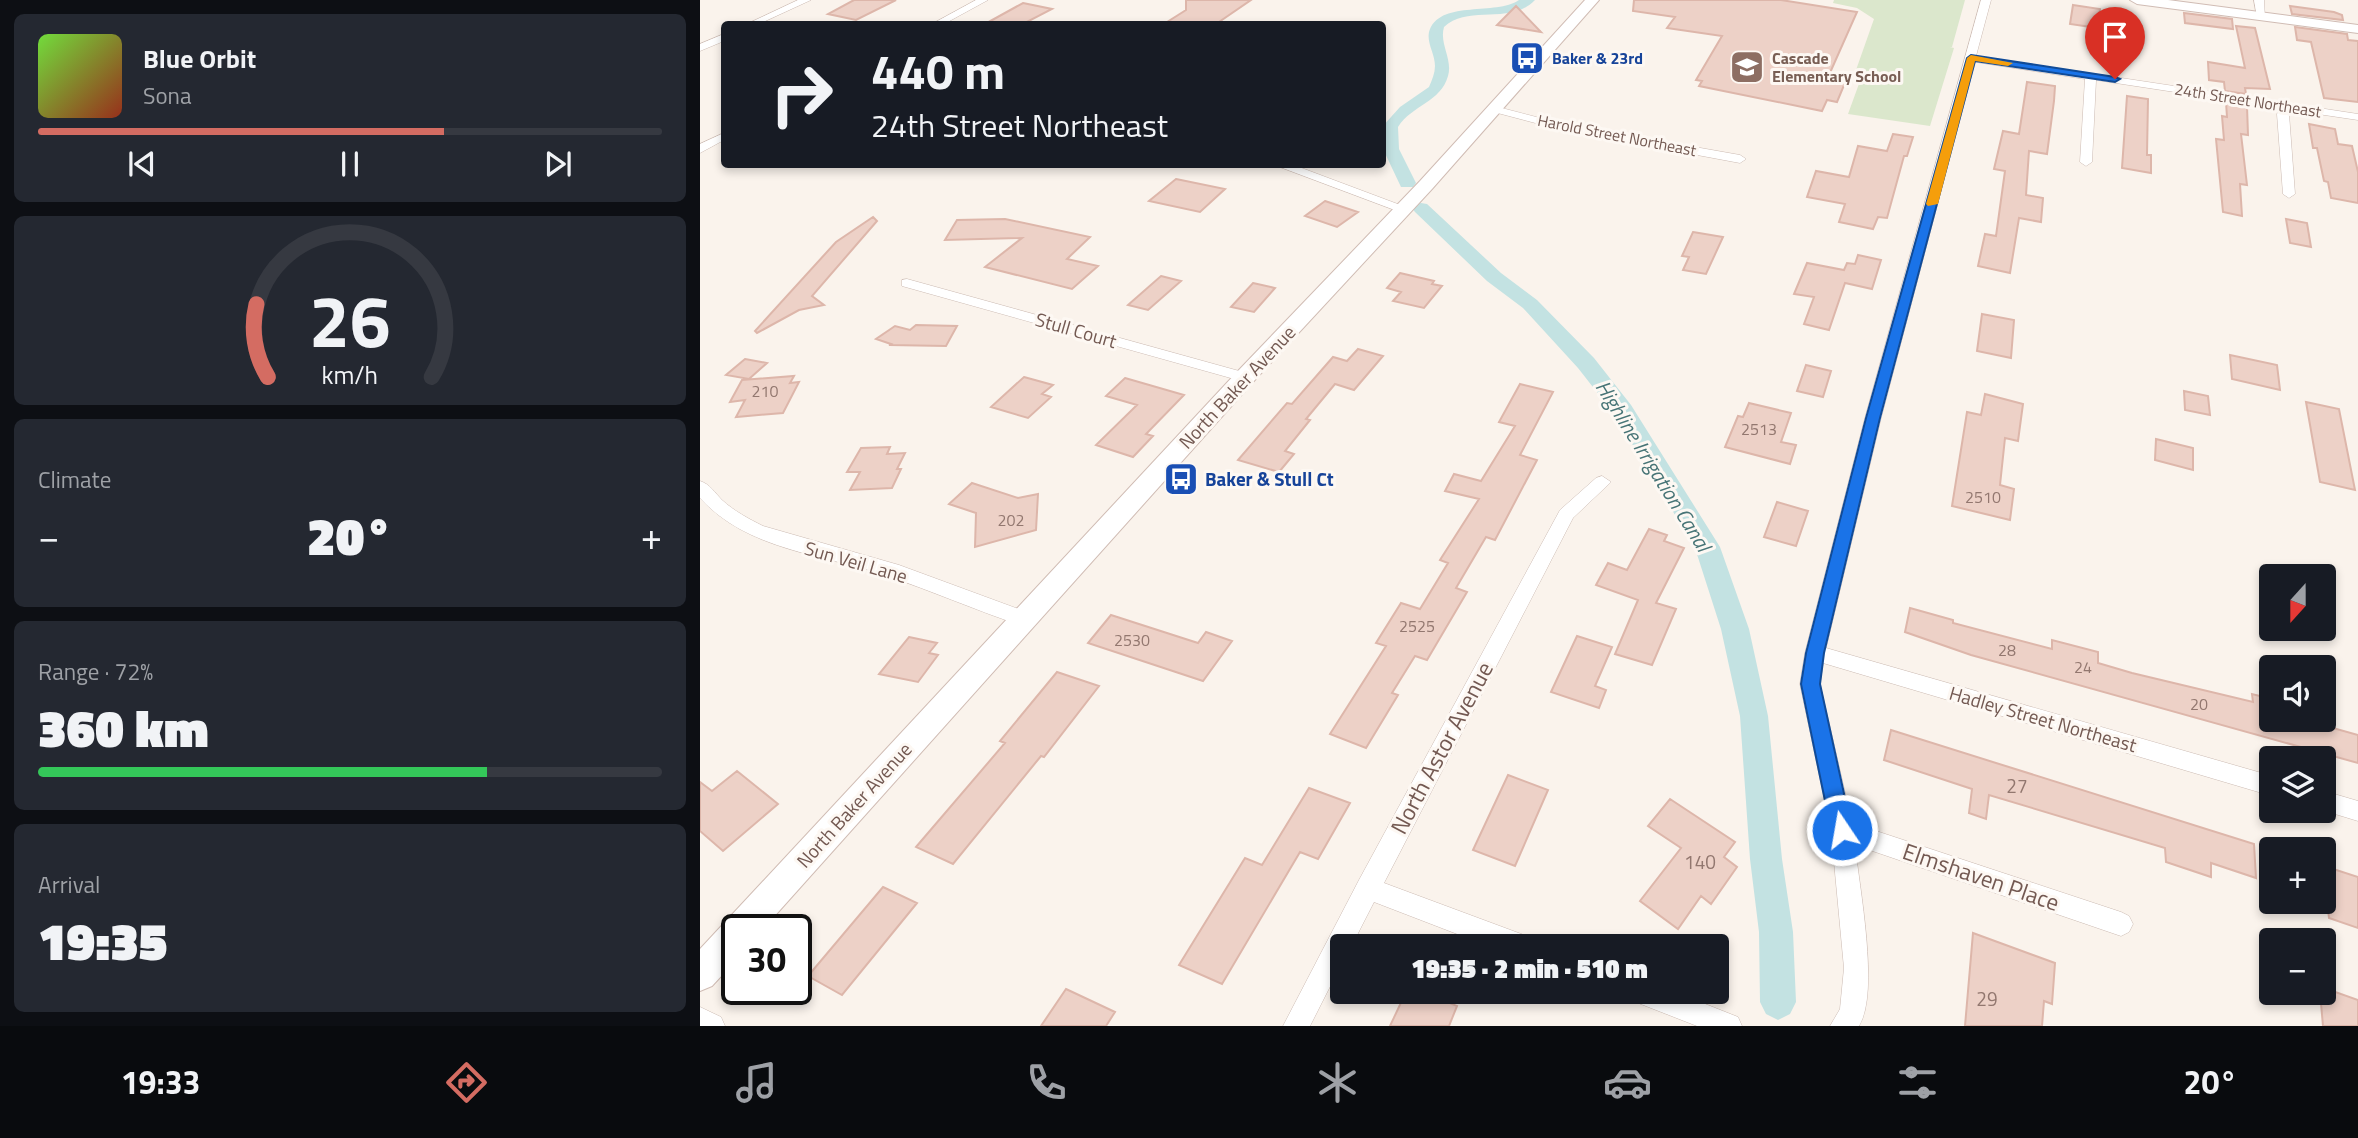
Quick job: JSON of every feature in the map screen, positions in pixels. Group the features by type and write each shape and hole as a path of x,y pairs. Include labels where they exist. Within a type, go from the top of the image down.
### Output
{"main road":[{"name":"North Baker Avenue","path":"755,914 1245,377 1405,209 1592,0"},
{"path":"2137,0 2358,29"},
{"path":"700,974 721,951"}],"street":[{"path":"759,21 806,0"},
{"path":"943,21 983,0"},
{"path":"1843,1026 1852,1014 1856,968 1842,830 1811,684 1815,653 1873,418 1986,0"},
{"path":"2259,0 2262,17"},
{"path":"700,48 721,38"},
{"name":"24th Street Northeast","path":"1971,58 2358,117"},
{"path":"2085,162 2091,76"},
{"path":"2287,106 2283,114 2289,194"},
{"name":"Harold Street Northeast","path":"1494,109 1558,126 1740,159"},
{"path":"700,149 721,138"},
{"path":"1290,168 1405,209"},
{"name":"Stull Court","path":"908,283 1245,377"},
{"name":"North Astor Avenue","path":"1296,1026 1566,514 1602,482"},
{"name":"Sun Veil Lane","path":"700,487 713,504 736,522 769,537 871,563 1025,619"},
{"name":"Hadley Street Northeast","path":"1815,653 2259,782"},
{"path":"2336,805 2358,811"},
{"name":"Elmshaven Place","path":"1842,830 2121,924"},
{"path":"1367,888 1489,934"},
{"path":"1673,1004 1729,1026"},
{"path":"700,1020 712,1026"}],"green space":[{"path":"1834,0 1965,0 1950,47 1954,48 1930,126 1848,114 1860,81 1856,70 1874,19 1857,8 1833,3"}],"building":[{"path":"854,0 896,0 856,20 828,14"},
{"path":"1186,0 1251,0 1220,21 1169,21 1186,10"},
{"path":"1634,0 1781,0 1857,12 1829,75 1847,78 1837,102 1827,100 1822,111 1699,86 1702,81 1696,80 1722,36 1667,28 1675,17 1633,11"},
{"path":"1023,3 1052,9 1029,21 990,21"},
{"path":"2073,5 2100,9 2098,28 2070,24"},
{"path":"1516,6 1541,32 1497,25"},
{"path":"2290,6 2334,12 2342,15 2343,20 2292,14"},
{"path":"2184,13 2232,19 2233,29 2185,23"},
{"path":"2236,26 2255,28 2270,89 2245,88 2246,94 2225,91 2224,82 2209,80 2208,62 2245,68"},
{"path":"2295,27 2347,34 2348,40 2358,41 2358,102 2324,98 2311,42 2297,40"},
{"path":"2027,82 2055,86 2054,101 2047,154 2029,151 2026,195 2043,198 2041,222 2019,218 2010,273 1978,266 1985,234 1996,236 2005,171 1994,169 2003,131 2019,134"},
{"path":"2127,96 2148,99 2147,155 2151,155 2151,173 2122,168"},
{"path":"2226,102 2247,106 2248,135 2241,134 2247,185 2240,184 2242,216 2223,212 2216,139 2224,140 2222,116 2227,117"},
{"path":"2309,124 2335,129 2338,144 2352,146 2358,172 2358,203 2331,198 2328,182 2324,181 2317,148 2313,148"},
{"path":"1893,134 1913,137 1907,156 1904,156 1887,218 1878,217 1873,229 1839,222 1845,204 1807,197 1816,171 1849,177 1858,146 1887,151"},
{"path":"1176,179 1225,189 1200,212 1149,201"},
{"path":"1325,201 1358,212 1337,227 1305,216"},
{"path":"873,217 877,221 812,296 824,305 799,310 757,333 755,331 836,242"},
{"path":"1005,219 1090,237 1067,259 1098,266 1072,289 985,267 1022,238 945,240 957,220"},
{"path":"2286,219 2307,223 2311,247 2290,243"},
{"path":"1693,232 1723,237 1706,274 1683,270 1689,257 1682,256"},
{"path":"1858,255 1881,260 1872,289 1845,283 1829,330 1804,324 1814,297 1794,294 1807,263 1844,270 1847,263 1855,264"},
{"path":"1400,273 1434,281 1432,284 1442,286 1424,308 1393,301 1401,292 1387,288"},
{"path":"1161,276 1181,281 1148,310 1128,305"},
{"path":"1253,283 1275,288 1254,312 1231,307"},
{"path":"1982,314 2014,320 2011,358 1977,351"},
{"path":"916,325 957,326 946,346 889,345 891,344 876,339 895,326 910,330"},
{"path":"1358,349 1383,356 1354,390 1335,384 1306,419 1310,420 1285,451 1294,454 1279,472 1238,460 1287,403 1292,404 1333,357 1347,361"},
{"path":"2230,355 2277,365 2280,390 2232,379"},
{"path":"745,359 767,363 749,379 726,375"},
{"path":"1806,365 1831,371 1823,397 1797,391"},
{"path":"794,376 790,383 799,382 783,413 736,417 745,400 730,402 742,380"},
{"path":"1024,377 1053,385 1042,394 1051,397 1028,418 991,407"},
{"path":"1125,378 1184,395 1146,434 1153,436 1133,457 1096,445 1137,405 1106,396"},
{"path":"1520,384 1553,392 1520,455 1537,460 1495,540 1486,537 1456,588 1467,592 1427,660 1415,656 1392,693 1398,695 1366,748 1330,734 1386,646 1376,643 1401,603 1420,609 1448,563 1440,560 1479,499 1445,491 1454,474 1481,481 1515,426 1499,422"},
{"path":"2184,391 2208,396 2210,415 2185,410"},
{"path":"1985,394 2023,404 2018,441 2005,438 2000,485 2014,489 2010,520 1952,506 1967,412 1981,415"},
{"path":"2306,402 2339,409 2355,490 2320,482"},
{"path":"1749,403 1791,413 1781,442 1796,445 1790,464 1725,447 1738,416 1743,417"},
{"path":"2156,439 2193,448 2193,470 2155,460"},
{"path":"890,447 887,454 905,453 892,488 850,490 860,472 847,472 861,448"},
{"path":"972,483 1018,498 1038,494 1036,530 975,547 976,513 949,504"},
{"path":"1777,502 1808,511 1796,546 1764,537"},
{"path":"1649,529 1667,535 1664,541 1684,548 1656,603 1676,609 1652,665 1615,654 1638,600 1596,585 1608,563 1627,570"},
{"path":"1910,608 1953,620 1953,623 2052,649 2052,640 2098,652 2098,663 2132,673 2253,702 2252,694 2259,696 2259,732 2336,732 2336,729 2358,735 2358,763 2336,757 2336,746 2297,746 1971,655 1905,632"},
{"path":"1111,615 1198,643 1206,632 1232,641 1203,681 1088,643"},
{"path":"1577,636 1612,647 1595,686 1606,690 1599,708 1551,692"},
{"path":"909,637 937,643 929,653 938,655 918,682 879,674"},
{"path":"1057,672 1099,686 1044,757 1041,756 953,864 916,847 1005,743 1000,741"},
{"path":"1891,730 2254,844 2256,878 2211,863 2211,877 2166,862 2165,848 1989,795 1986,819 1969,813 1972,789 1884,760"},
{"path":"737,771 778,804 723,851 700,831 700,782 712,791"},
{"path":"1508,775 1548,790 1515,866 1473,850"},
{"path":"1309,788 1350,803 1318,859 1300,852 1222,984 1179,965 1245,858 1262,865"},
{"path":"1670,799 1735,842 1724,857 1737,867 1711,904 1701,896 1678,929 1640,901 1681,848 1648,826"},
{"path":"2336,870 2358,877 2358,928 2329,918 2329,914 2336,914"},
{"path":"883,887 917,903 842,995 812,978 812,971"},
{"path":"1973,933 2055,963 2052,1004 2044,1001 2042,1026 1965,1026"},
{"path":"1066,989 1115,1012 1106,1026 1041,1026"},
{"path":"2336,992 2358,1000 2358,1026 2323,1026 2321,1005 2336,1005"},
{"path":"1400,1004 1457,1006 1449,1026 1390,1026"}],"waterway":[{"name":"Highline Irrigation Canal","path":"1407,183 1391,149 1390,127 1405,110 1436,89 1442,68 1435,36 1438,26 1443,21 1463,13 1509,9 1528,0"},
{"name":"Highline Irrigation Canal","path":"1421,208 1494,277 1530,304 1586,363 1623,410 1707,547 1735,629 1754,716 1766,859 1776,932 1778,1002"}],"slow traffic":[{"path":"1932,204 1971,58 2008,63"}],"place":[{"name":"Baker & 23rd","path":"1527,58"},
{"name":"Cascade Elementary School","path":"1747,67"},
{"name":"Baker & Stull Ct","path":"1181,479"}],"route":[{"path":"1842,830 1811,684 1815,653 1873,418 1971,58 2115,79"}]}
